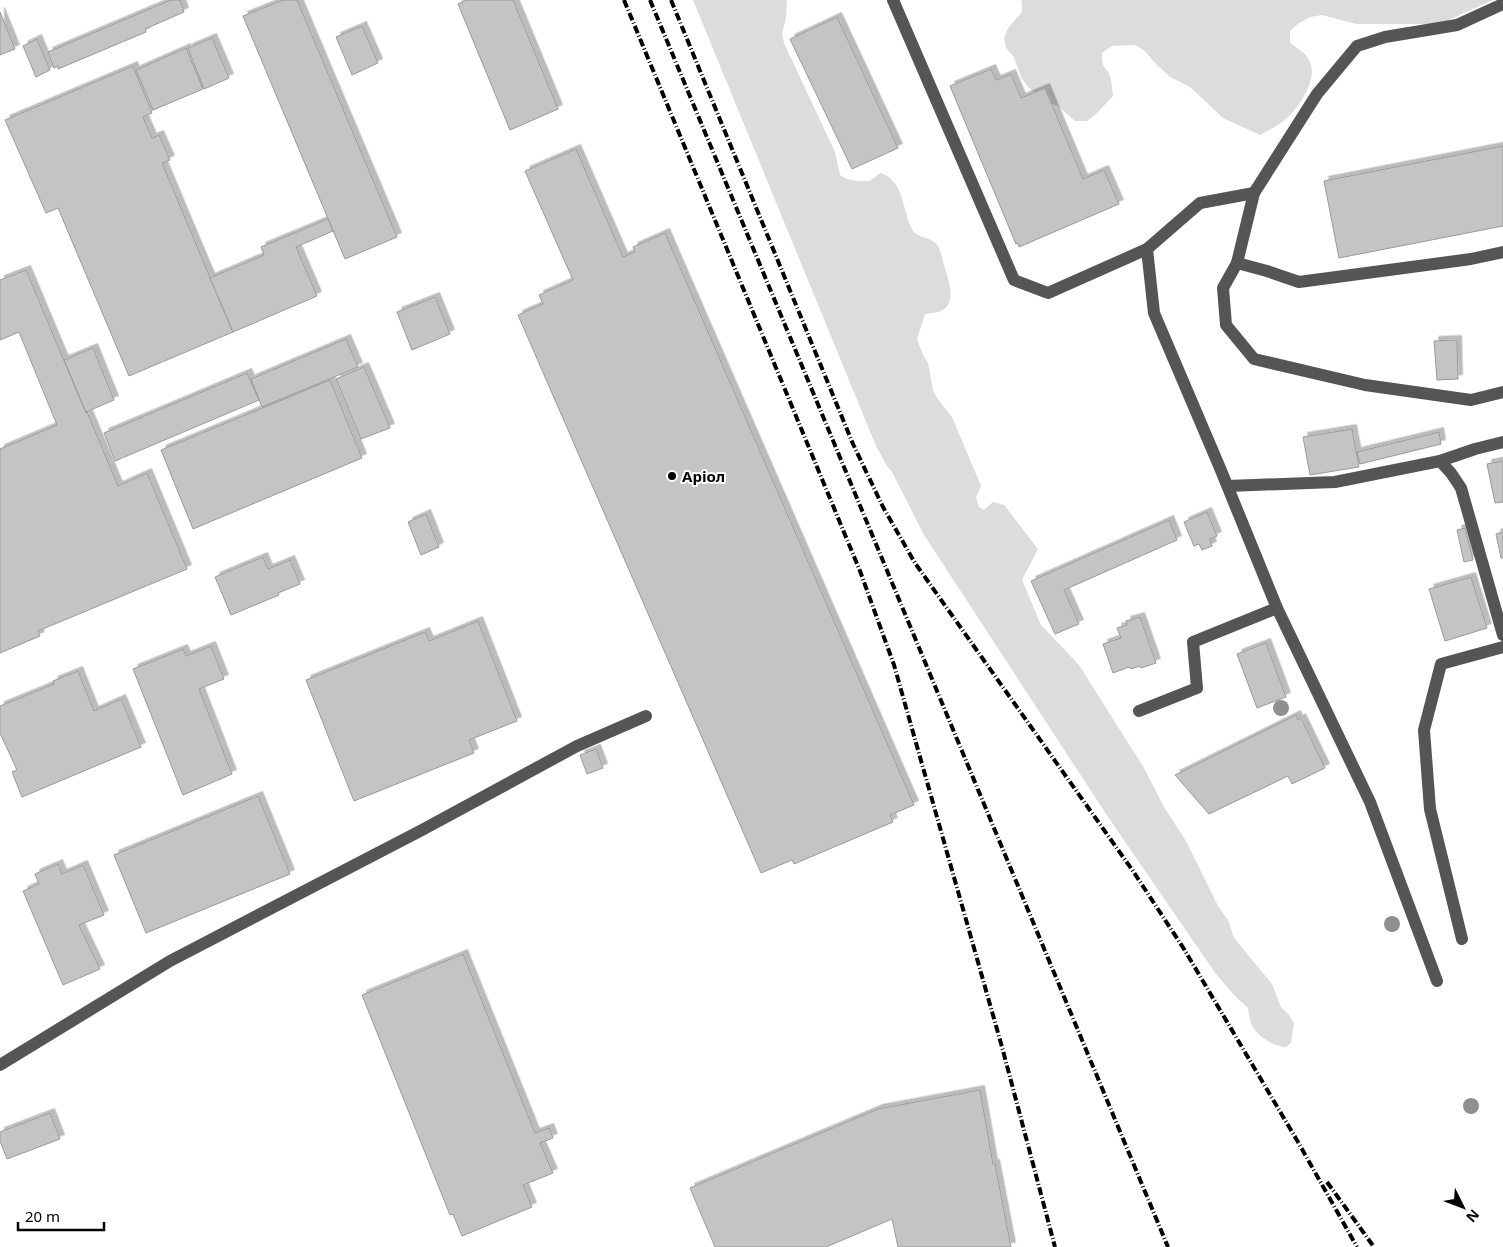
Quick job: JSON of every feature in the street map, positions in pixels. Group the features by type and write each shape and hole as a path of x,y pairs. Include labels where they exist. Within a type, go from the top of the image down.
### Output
{"street":[{"path":"893,0 1014,280 1048,293 1147,249 1200,203 1254,193"},
{"path":"1503,4 1457,25 1385,37 1357,46 1317,94 1254,193 1237,263 1223,288 1226,325 1254,359 1365,385 1471,400 1503,392"},
{"path":"1147,249 1154,313 1228,486 1277,608 1370,802 1437,981"},
{"path":"1237,263 1299,282 1471,259 1503,252"},
{"path":"1228,486 1335,482 1440,462 1475,449 1503,442"},
{"path":"1440,462 1451,473 1461,488 1503,635"},
{"path":"1139,711 1197,688 1193,642 1277,608"},
{"path":"1462,939 1430,809 1424,730 1441,664 1503,647"},
{"path":"0,1065 170,961 422,830 577,746 646,716"}],"shaded area":[{"path":"693,0 787,0 786,18 782,34 784,43 835,152 840,175 847,179 858,181 870,181 880,173 888,177 898,188 913,231 920,236 932,240 938,246 949,283 949,302 941,311 925,314 917,339 928,363 933,390 952,417 981,486 976,497 979,507 984,510 993,502 1004,505 1038,549 1022,580 1041,625 1079,665 1144,768 1164,807 1186,841 1218,906 1228,920 1234,938 1272,984 1281,1007 1294,1024 1291,1043 1286,1047 1269,1042 1253,1028 1248,1008 1216,974 1108,817 924,535 892,472 876,446"},
{"path":"1020,0 1493,0 1444,22 1435,24 1356,24 1322,15 1310,17 1299,23 1290,31 1290,43 1303,52 1310,61 1312,71 1309,85 1298,106 1289,116 1260,135 1223,118 1190,87 1170,77 1145,51 1135,45 1112,46 1102,53 1103,64 1112,84 1113,96 1087,121 1075,121 1058,106 1047,102 1028,87 1021,77 1014,57 1006,48 1004,38 1008,28 1022,12 1022,1"}],"building":[{"path":"171,0 180,0 184,12 145,29 146,32 58,69 58,66 54,68 48,52"},
{"path":"283,0 297,0 397,237 345,259 243,16"},
{"path":"466,0 513,0 558,109 510,130 458,4"},
{"path":"0,12 15,49 0,55"},
{"path":"837,17 898,148 852,169 790,39"},
{"path":"362,26 378,63 352,75 336,37"},
{"path":"212,38 229,78 204,89 188,48"},
{"path":"37,39 50,70 36,77 23,46"},
{"path":"186,48 203,89 153,110 136,70"},
{"path":"133,66 152,113 143,117 152,138 159,135 170,160 162,163 233,332 129,376 58,208 46,213 5,120"},
{"path":"991,69 996,80 1011,74 1021,98 1045,88 1083,179 1104,170 1119,204 1019,247 1018,243 1016,244 950,86"},
{"path":"1503,146 1503,226 1339,258 1324,181"},
{"path":"576,149 623,257 635,252 633,247 665,233 914,805 890,815 893,822 794,864 792,860 761,873 518,315 543,304 539,295 573,280 525,171"},
{"path":"328,219 333,231 296,247 317,296 233,332 210,278 264,255 261,247"},
{"path":"26,270 118,486 147,473 187,569 38,631 40,636 0,653 0,449 57,425 19,332 0,340 0,280"},
{"path":"435,297 450,334 412,350 397,312"},
{"path":"346,339 358,367 262,407 251,379"},
{"path":"1457,340 1458,379 1437,380 1434,341"},
{"path":"93,348 114,400 86,412 64,360"},
{"path":"364,367 390,428 361,439 336,379"},
{"path":"247,373 259,400 115,461 104,433"},
{"path":"330,380 362,458 193,529 161,450"},
{"path":"1352,429 1359,467 1310,475 1303,437"},
{"path":"1439,432 1441,444 1360,464 1357,452"},
{"path":"1503,461 1503,502 1495,503 1487,464"},
{"path":"1207,512 1217,536 1210,539 1212,546 1202,550 1199,544 1194,546 1184,522"},
{"path":"426,514 439,547 421,555 408,522"},
{"path":"1169,520 1177,540 1064,590 1079,624 1055,634 1031,581"},
{"path":"1465,528 1473,560 1464,562 1457,530"},
{"path":"1503,532 1503,558 1501,558 1496,534"},
{"path":"263,557 268,569 290,560 300,584 231,615 215,577"},
{"path":"1471,577 1487,628 1445,641 1429,589"},
{"path":"1140,617 1156,663 1141,668 1140,666 1131,669 1129,667 1113,673 1103,644 1121,638 1117,628 1127,625 1126,621"},
{"path":"478,621 517,721 469,740 474,753 354,801 306,680 425,632 429,641"},
{"path":"1266,643 1286,697 1257,708 1237,654"},
{"path":"211,646 224,679 199,689 232,774 183,795 133,669 183,649 186,656"},
{"path":"78,671 94,711 121,699 141,747 22,797 12,772 17,770 0,733 0,706 54,684 53,681"},
{"path":"1296,715 1298,720 1301,718 1325,768 1292,784 1288,776 1209,814 1175,775"},
{"path":"596,749 603,768 587,774 580,755"},
{"path":"258,796 290,874 146,933 114,855"},
{"path":"58,864 62,874 83,865 104,915 79,925 100,969 63,985 23,891 39,884 35,874"},
{"path":"463,954 535,1133 549,1128 553,1138 540,1143 553,1173 523,1185 532,1207 462,1236 453,1214 450,1215 362,995"},
{"path":"980,1090 993,1164 995,1164 1011,1247 898,1247 892,1219 826,1247 715,1247 690,1188 878,1109"},
{"path":"50,1113 60,1139 7,1159 0,1141 0,1132"}],"railway":[{"path":"624,0 860,571 894,665 1002,1047 1055,1247"},
{"path":"650,0 1168,1247"},
{"path":"671,0 853,444 883,507 915,563 1133,871 1184,949 1298,1142 1357,1247"},
{"path":"1327,1182 1374,1247"}],"place":[{"name":"Аріол","path":"672,476"}]}
